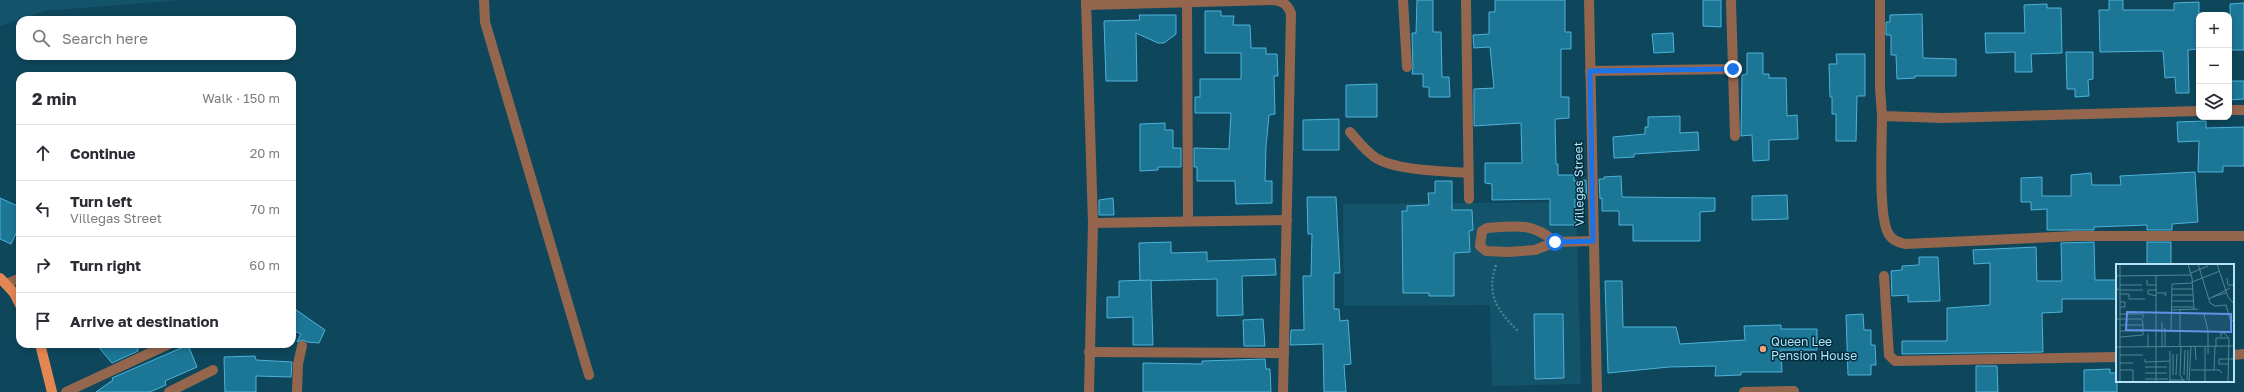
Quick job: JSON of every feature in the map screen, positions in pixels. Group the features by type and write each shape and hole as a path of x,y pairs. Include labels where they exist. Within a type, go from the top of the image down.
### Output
{"main road":[{"path":"3,281 16,297"},
{"path":"41,348 52,392"}],"street":[{"path":"484,0 485,22 589,375"},
{"path":"1089,392 1093,223 1086,2 1273,0 1280,1 1288,7 1291,13 1283,392"},
{"path":"1403,0 1406,67"},
{"path":"1466,0 1469,199"},
{"name":"Villegas Street","path":"1589,0 1597,392"},
{"path":"1880,0 1880,88 1882,116 1883,213 1888,232 1894,241 1905,244 2076,236 2244,236"},
{"path":"1187,2 1188,221"},
{"path":"1731,2 1734,136"},
{"path":"1590,71 1733,69"},
{"path":"2232,110 2244,110"},
{"path":"1882,116 1943,118 2196,111"},
{"path":"1350,132 1366,151 1384,161 1417,169 1468,173"},
{"path":"1093,223 1287,220"},
{"path":"1555,242 1543,232 1528,227 1484,229 1480,238 1480,246 1483,249 1508,252 1535,250 1555,242 1593,241"},
{"path":"1884,276 1888,355 1895,360 2116,357"},
{"path":"3,281 16,279"},
{"path":"297,392 298,364 302,346"},
{"path":"66,392 160,348"},
{"path":"1089,352 1284,353"},
{"path":"2234,355 2244,354"},
{"path":"169,392 213,370"},
{"path":"1744,392 1794,392"}],"path":[{"path":"1508,252 1496,264 1491,281 1494,298 1505,318 1518,331"}],"shaded area":[{"path":"0,0 181,0 44,11 29,16 16,16 16,21 0,26"},
{"path":"1576,202 1581,384 1492,386 1490,305 1344,306 1343,204"}],"building":[{"path":"1417,0 1433,0 1433,32 1441,32 1442,77 1449,77 1450,97 1429,97 1429,87 1423,87 1423,74 1412,74 1412,33 1416,33"},
{"path":"1495,0 1565,0 1565,32 1571,32 1571,49 1561,49 1561,97 1569,97 1569,118 1555,119 1556,164 1558,164 1558,175 1574,175 1574,181 1586,180 1587,199 1575,199 1575,225 1550,225 1550,199 1492,200 1492,184 1485,183 1485,163 1522,163 1521,123 1474,126 1474,89 1494,88 1490,47 1474,48 1473,35 1489,34 1489,12 1495,12"},
{"path":"1703,0 1721,0 1721,27 1703,26"},
{"path":"2109,0 2123,0 2123,10 2174,10 2174,3 2199,2 2199,12 2196,12 2196,49 2188,50 2189,93 2176,93 2175,77 2165,78 2163,51 2100,52 2099,10 2109,10"},
{"path":"2244,3 2244,50 2232,50 2232,12 2230,12 2230,4"},
{"path":"2047,4 2047,8 2061,8 2062,53 2031,54 2032,72 2015,72 2015,52 1986,53 1985,33 2025,33 2024,5"},
{"path":"1205,11 1221,11 1221,16 1234,16 1233,25 1250,25 1251,48 1266,48 1266,54 1277,54 1278,76 1274,76 1275,114 1269,115 1266,146 1265,181 1272,181 1272,203 1236,204 1235,181 1197,181 1197,167 1194,167 1194,148 1229,149 1231,113 1195,113 1195,97 1200,97 1200,79 1241,79 1241,53 1205,53"},
{"path":"1922,14 1923,58 1956,59 1956,76 1915,76 1915,78 1897,79 1896,55 1891,55 1891,35 1886,35 1886,22 1890,22 1890,15"},
{"path":"1139,15 1176,15 1176,34 1164,43 1158,43 1136,33 1137,81 1106,81 1104,21 1140,20"},
{"path":"1673,33 1674,52 1654,53 1652,34"},
{"path":"2066,52 2093,52 2093,79 2088,80 2089,96 2075,97 2075,89 2067,89"},
{"path":"1747,53 1763,53 1763,74 1769,74 1769,78 1786,78 1787,116 1797,115 1798,139 1769,140 1769,160 1753,161 1752,135 1741,136 1742,75 1747,74"},
{"path":"1836,54 1865,54 1865,96 1857,96 1856,141 1836,141 1836,114 1832,114 1829,64 1837,64"},
{"path":"2232,81 2244,81 2244,99 2232,100"},
{"path":"1377,84 1377,117 1346,117 1346,85"},
{"path":"1680,116 1680,133 1698,132 1699,150 1634,154 1634,157 1614,158 1613,137 1645,134 1645,127 1648,127 1648,117"},
{"path":"1339,119 1339,150 1303,150 1303,120"},
{"path":"2206,121 2206,128 2244,127 2244,166 2223,166 2223,172 2198,172 2199,141 2178,142 2177,122"},
{"path":"1165,123 1165,130 1173,130 1173,148 1181,148 1181,167 1158,167 1158,170 1140,171 1140,124"},
{"path":"2195,172 2198,222 2172,224 2172,230 2147,230 2147,225 2094,227 2094,230 2047,230 2047,209 2031,210 2031,202 2021,202 2021,178 2042,177 2042,196 2071,196 2071,175 2091,173 2092,185 2121,185 2120,176"},
{"path":"1621,176 1622,197 1715,198 1715,211 1700,212 1700,241 1633,241 1633,225 1619,225 1619,211 1602,211 1602,198 1600,199 1599,179 1604,179 1604,177"},
{"path":"1435,181 1452,181 1452,210 1472,210 1473,230 1469,231 1470,252 1454,253 1454,296 1429,296 1429,293 1403,293 1402,211 1407,211 1407,206 1429,205 1428,193 1435,193"},
{"path":"1787,195 1788,219 1752,220 1752,196"},
{"path":"1307,197 1336,197 1340,273 1334,273 1334,309 1339,309 1340,321 1348,320 1351,364 1344,365 1346,392 1324,392 1323,344 1290,345 1291,330 1304,330 1303,276 1311,276 1312,234 1308,234"},
{"path":"0,198 16,205 16,233 11,244 0,239"},
{"path":"1113,198 1114,215 1099,215 1099,200"},
{"path":"1171,242 1171,253 1207,252 1207,261 1275,259 1276,275 1242,276 1243,315 1217,316 1217,279 1140,281 1139,243"},
{"path":"2094,242 2095,280 2116,280 2116,299 2062,299 2062,312 2042,313 2043,352 1902,354 1902,341 1947,341 1947,308 1990,305 1990,263 1974,264 1973,250 2036,247 2037,281 2062,281 2061,243"},
{"path":"2147,242 2171,242 2171,264 2147,264"},
{"path":"1919,257 1938,257 1940,301 1908,302 1908,295 1892,296 1891,271 1902,270 1902,266 1919,265"},
{"path":"1151,280 1153,345 1133,345 1133,317 1107,318 1107,297 1119,297 1119,281"},
{"path":"1605,281 1622,281 1623,327 1676,327 1680,344 1745,340 1744,326 1781,325 1781,329 1817,329 1817,350 1781,350 1782,372 1741,372 1741,375 1715,376 1716,366 1669,367 1608,373"},
{"path":"296,310 325,330 319,343 307,342 303,340 297,342 301,334 296,332"},
{"path":"1534,314 1563,314 1564,378 1535,379"},
{"path":"1863,314 1864,330 1871,330 1871,345 1875,345 1876,365 1871,365 1871,375 1848,375 1846,315"},
{"path":"1263,319 1265,346 1244,346 1243,320"},
{"path":"99,348 138,348 138,351 112,363"},
{"path":"181,348 189,348 197,367 165,381 166,385 150,392 96,392 113,380 112,378"},
{"path":"255,356 256,360 292,362 291,377 256,376 256,392 225,392 224,357"},
{"path":"1265,359 1266,369 1270,369 1271,392 1143,392 1143,363 1202,364 1202,361"},
{"path":"1976,366 1997,366 1998,392 1976,392"},
{"path":"2110,369 2110,373 2116,373 2117,392 2084,392 2084,370"}],"place":[{"name":"Queen Lee Pension House","path":"1763,349"}],"route":[{"path":"1555,242 1593,241 1590,71 1733,69"}]}
